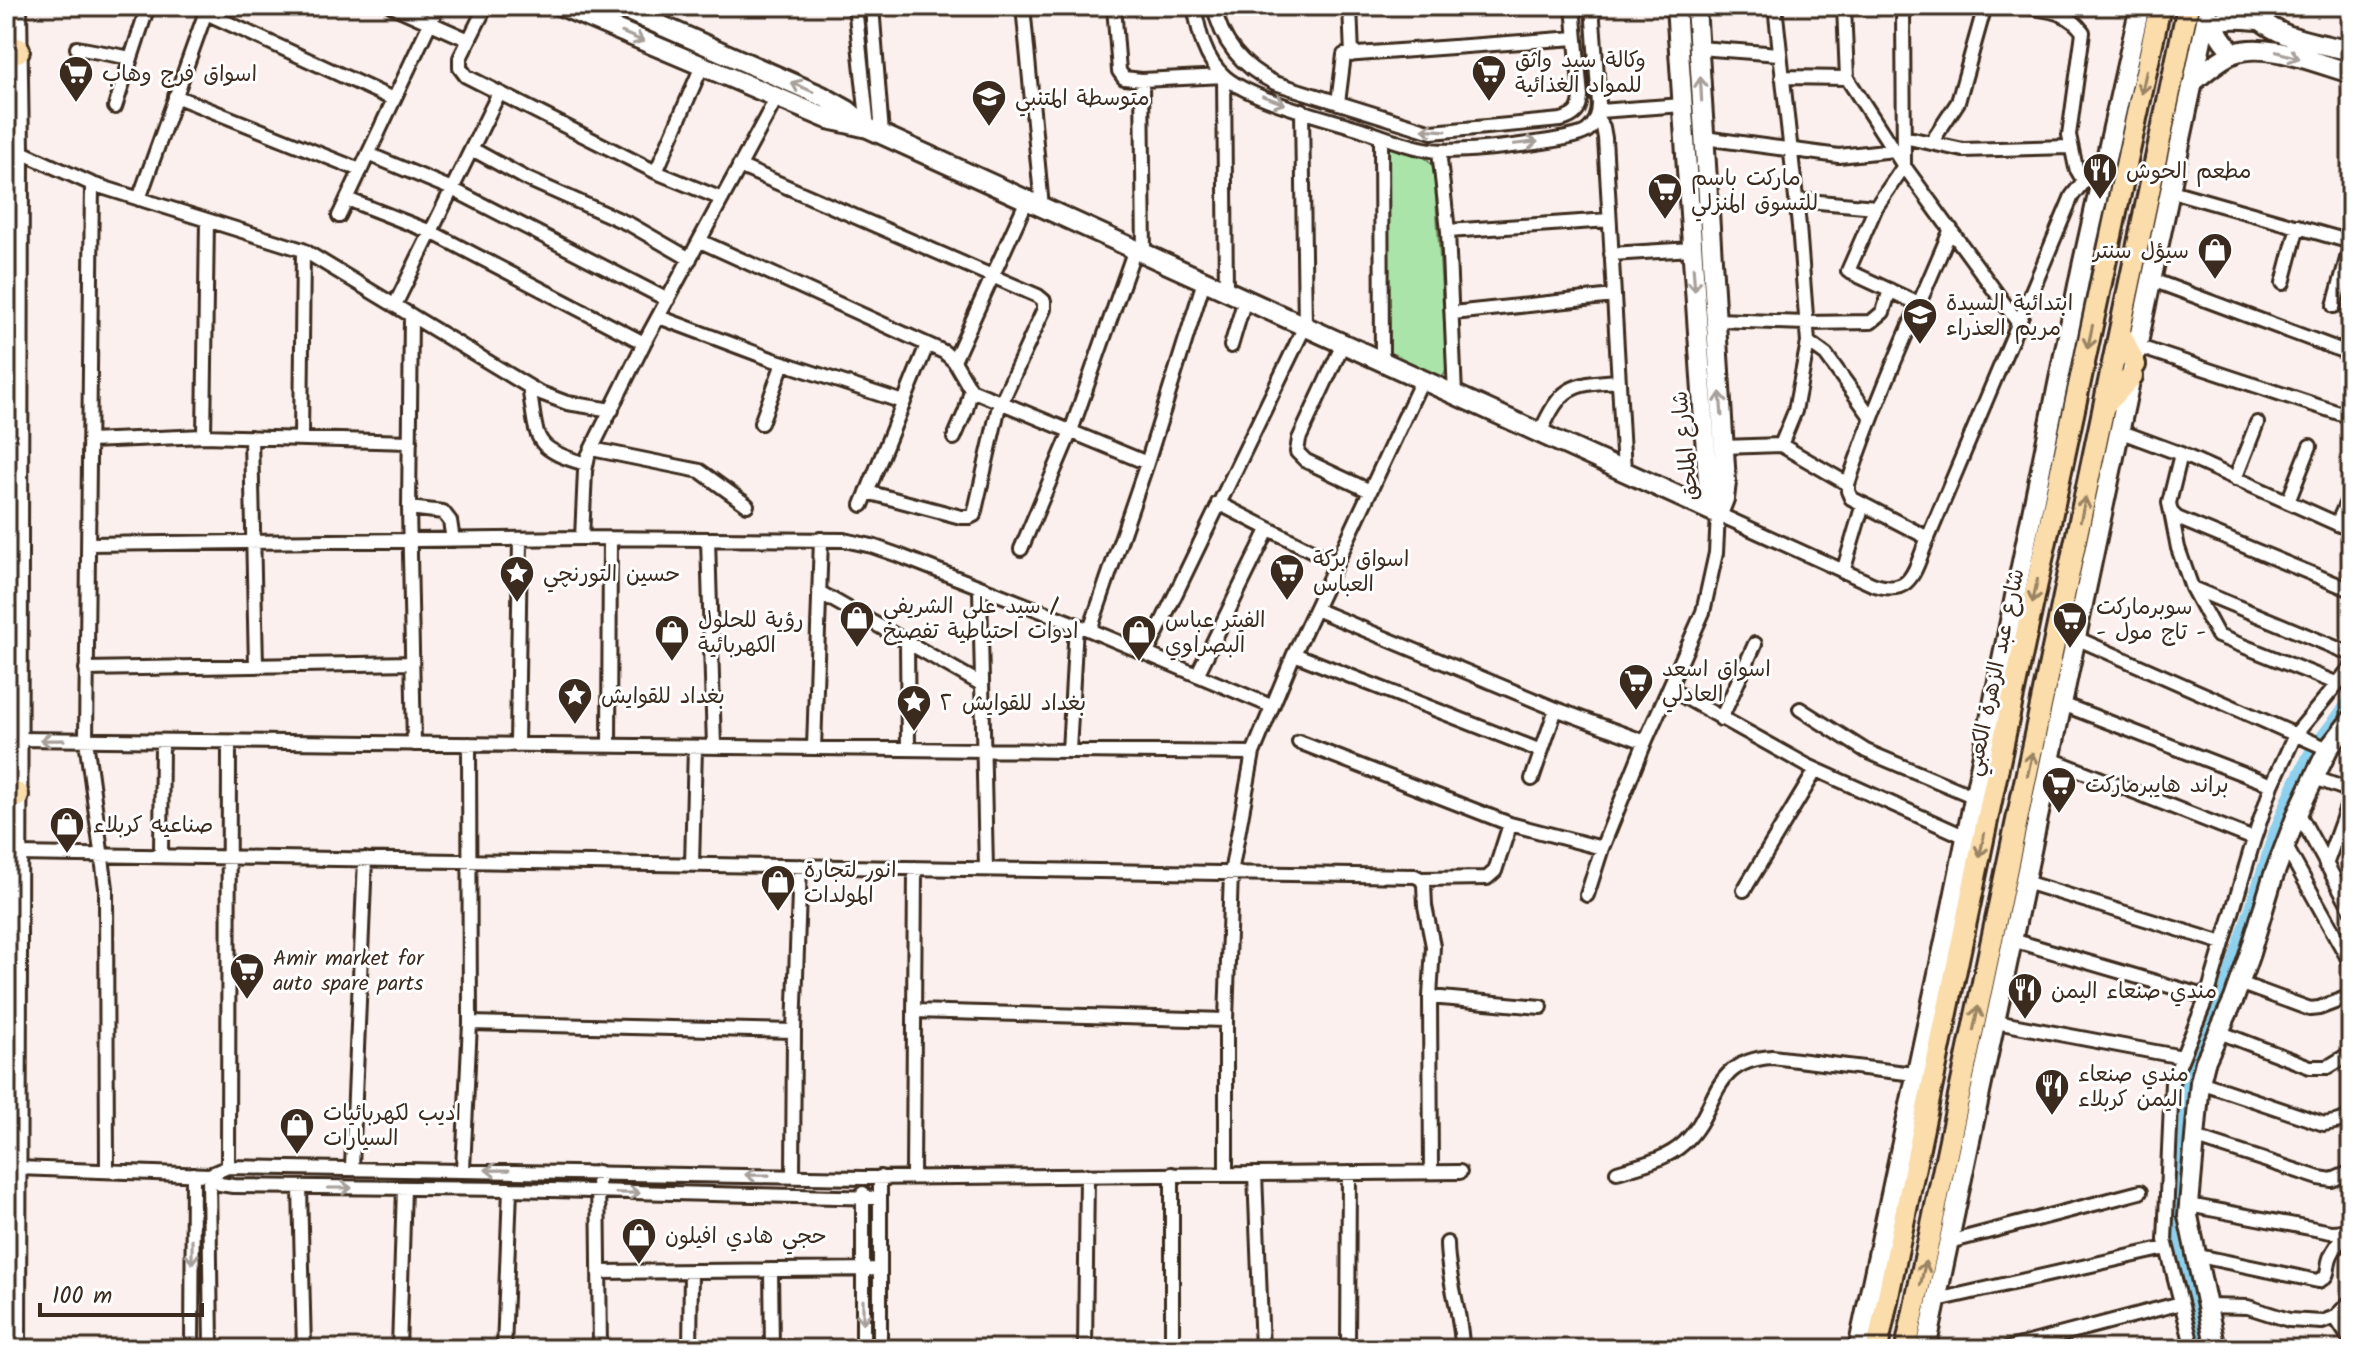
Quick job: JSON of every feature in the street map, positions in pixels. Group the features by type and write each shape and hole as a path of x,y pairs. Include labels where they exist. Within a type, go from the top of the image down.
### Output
{"main road":[{"name":"شارع عبد الزهرة الكعبي","path":"1877,1349 1925,1075 2024,646 2160,6"},
{"path":"1906,1349 2188,6"},
{"path":"2105,405 2135,363 2120,332"},
{"path":"2024,646 2035,659 2052,659"},
{"path":"2011,705 2027,701 2041,710"}],"street":[{"path":"16,1349 17,854 11,795 17,739 19,151 12,50 17,6"},
{"path":"115,107 148,6"},
{"path":"392,6 469,40"},
{"path":"339,216 438,6"},
{"path":"486,6 460,58 460,68 466,76 656,172 722,199"},
{"path":"561,6 828,119 875,131 1887,590 1903,586 1909,579 2072,196 2107,152"},
{"path":"617,6 822,96 875,131"},
{"path":"855,6 875,131"},
{"path":"872,6 875,131"},
{"path":"954,361 993,276 1034,204 1023,6"},
{"path":"1114,6 1119,71 1129,80 1224,76"},
{"path":"1194,6 1203,44 1224,76 1259,95 1414,146 1439,151 1569,138 1590,129 1598,114"},
{"path":"1214,6 1228,45 1249,68 1275,83 1432,132 1569,118 1578,111 1573,6"},
{"path":"1350,6 1352,55"},
{"path":"1592,6 1598,114 1604,132 1624,471"},
{"name":"شارع الملحق","path":"1676,6 1708,488 1718,514"},
{"name":"شارع الملحق","path":"1696,6 1725,490 1718,514"},
{"path":"1775,6 1808,342 1795,411 1781,445"},
{"path":"1844,6 1847,78 1904,166 2019,324"},
{"path":"1903,6 1904,166 1876,207 1848,271 1919,304"},
{"path":"1931,143 1958,102 1985,6"},
{"path":"2023,6 2044,8 2074,19 2083,32 2069,135 2076,168 2083,180"},
{"path":"1858,1349 1925,1075 1966,837 2081,271 2140,6"},
{"path":"1926,1349 2209,6"},
{"path":"139,199 206,9 393,99"},
{"path":"2234,53 2218,37 2220,21 2253,13 2273,30 2351,51"},
{"path":"1338,103 1344,55 1575,38"},
{"path":"77,48 131,58"},
{"path":"1699,48 1779,54"},
{"path":"2193,82 2234,53 2247,49 2272,51 2351,73"},
{"path":"656,172 702,66"},
{"path":"1224,76 1226,291"},
{"path":"1782,77 1847,78"},
{"path":"1021,549 1071,431 1140,251 1142,80"},
{"path":"395,305 499,93"},
{"path":"175,96 360,170"},
{"path":"582,538 586,464 592,449 644,343 777,97"},
{"path":"1598,114 1683,105"},
{"path":"1349,125 1353,107"},
{"path":"1147,653 1305,326 1302,110"},
{"path":"1381,136 1382,362"},
{"path":"1904,137 1963,150 2070,147"},
{"path":"1704,138 1839,156 1894,150"},
{"path":"472,149 525,178 631,225 690,259"},
{"path":"19,151 92,184 303,250 529,387 557,400 612,410"},
{"path":"1439,151 1448,231 1455,395"},
{"path":"368,154 452,189 668,300"},
{"path":"739,166 1038,296 1045,305 1001,402 974,515 965,518 864,498 927,345"},
{"path":"92,184 86,740 106,888 107,1171"},
{"path":"2171,191 2351,243 2334,306"},
{"path":"347,199 431,232 644,343"},
{"path":"1796,200 1876,207"},
{"path":"204,436 207,220"},
{"path":"1448,231 1609,220"},
{"path":"2283,283 2298,226"},
{"path":"1928,538 1851,498 1848,484 1871,417 1951,229"},
{"path":"700,241 944,352 954,361 971,390 1147,463"},
{"path":"1611,254 1692,249"},
{"path":"301,438 303,250"},
{"path":"2152,280 2351,354"},
{"path":"1090,630 1204,281"},
{"path":"1716,320 1871,322 1883,312 1890,290"},
{"path":"1453,313 1614,296"},
{"path":"1231,346 1245,299"},
{"path":"411,315 409,541 414,744"},
{"path":"659,317 783,363 903,402"},
{"path":"1808,342 1826,355 1871,417"},
{"path":"1343,344 1299,439 1297,452 1306,461 1370,491"},
{"path":"761,423 783,363"},
{"path":"2135,363 2351,417"},
{"path":"1226,1174 1226,1020 1231,873 1253,753 1294,654 1422,380"},
{"path":"1540,433 1557,401 1567,391 1585,383 1618,381"},
{"path":"529,387 535,426 543,446 551,453 586,464"},
{"path":"954,438 971,390"},
{"path":"2235,479 2257,423"},
{"path":"2119,431 2181,454 2351,530"},
{"path":"89,441 204,436 410,442"},
{"path":"251,437 256,666"},
{"path":"1723,447 1781,445 1848,484"},
{"path":"2288,502 2310,446"},
{"path":"592,449 700,471 747,505"},
{"path":"2181,454 2169,503 2178,548 2192,588 2218,636 2336,683"},
{"path":"2337,524 2351,493"},
{"path":"1218,503 1336,563"},
{"path":"1843,572 1863,504"},
{"path":"409,508 443,512 450,521 453,540"},
{"path":"2171,512 2177,518 2351,590"},
{"path":"1587,895 1602,848 1707,598 1716,553 1718,514"},
{"path":"1197,675 1268,530"},
{"path":"88,544 582,538 844,540 872,546 980,587 1271,706"},
{"path":"609,746 610,538"},
{"path":"517,745 520,539"},
{"path":"708,539 714,747"},
{"path":"814,748 821,539"},
{"path":"980,587 986,869"},
{"path":"2192,588 2351,654"},
{"path":"819,592 981,684"},
{"path":"1315,609 1556,709 1645,742"},
{"path":"1069,751 1076,625"},
{"path":"2076,638 2328,749"},
{"path":"907,642 908,749"},
{"path":"1721,719 1755,644"},
{"path":"1294,654 1541,751"},
{"path":"86,669 412,663"},
{"path":"2193,1349 2166,1248 2172,1082 2207,997 2272,785 2295,735 2351,667"},
{"path":"1670,689 1816,770 1966,837"},
{"path":"2062,704 2272,785"},
{"path":"1532,779 1556,709"},
{"path":"1800,709 1866,751 1975,797"},
{"path":"2216,1349 2188,1216 2200,1082 2205,1062 2239,983 2298,812 2328,749 2351,720"},
{"path":"17,739 1253,753"},
{"path":"161,856 162,741"},
{"path":"228,1167 229,742"},
{"path":"1299,742 1510,824 1602,848"},
{"path":"463,1169 470,1023 469,744"},
{"path":"692,865 695,747"},
{"path":"2051,759 2254,839"},
{"path":"1744,890 1816,770"},
{"path":"2315,778 2351,793 2326,865"},
{"path":"2298,812 2351,909"},
{"path":"17,854 1480,879 1495,871 1510,824"},
{"path":"2285,845 2351,964"},
{"path":"352,1167 365,859"},
{"path":"793,1176 800,866"},
{"path":"913,1177 915,868"},
{"path":"1421,879 1425,887 1425,906 1433,946 1430,997 1431,1172"},
{"path":"2025,882 2223,943"},
{"path":"2012,940 2207,997"},
{"path":"2239,983 2310,1009 2351,996"},
{"path":"1430,997 1541,1007"},
{"path":"914,1011 1226,1020"},
{"path":"1996,1022 2182,1057"},
{"path":"470,1023 794,1031"},
{"path":"2219,1032 2310,1067 2328,1067 2351,1053"},
{"path":"1617,1172 1664,1157 1680,1147 1699,1125 1724,1078 1754,1059 1772,1057 1925,1075"},
{"path":"2200,1082 2324,1124 2351,1116"},
{"path":"2194,1137 2319,1178 2332,1180 2351,1172"},
{"path":"17,1168 209,1175 228,1167 352,1167 863,1178 1460,1172"},
{"path":"598,1172 600,1349"},
{"path":"1348,1349 1349,1173"},
{"path":"192,1349 193,1174"},
{"path":"1172,1174 1172,1349"},
{"path":"1255,1174 1262,1349"},
{"path":"209,1175 226,1186 880,1198"},
{"path":"209,1175 211,1349"},
{"path":"1085,1349 1087,1175"},
{"path":"880,1177 880,1349"},
{"path":"863,1178 863,1349"},
{"path":"300,1188 304,1349"},
{"path":"399,1349 404,1188"},
{"path":"504,1349 510,1189"},
{"path":"1949,1242 2140,1192"},
{"path":"2189,1205 2331,1232 2349,1232"},
{"path":"2194,1255 2318,1281 2328,1274 2330,1257 2349,1232"},
{"path":"1447,1243 1448,1271 1459,1312 1462,1349"},
{"path":"1937,1300 2166,1248"},
{"path":"599,1272 880,1269"},
{"path":"771,1270 772,1349"},
{"path":"690,1349 691,1271"},
{"path":"2207,1306 2248,1307 2289,1320 2322,1322 2335,1317 2351,1301"},
{"path":"2006,1349 2181,1303"},
{"path":"2335,1317 2351,1341"}],"green space":[{"path":"1389,147 1421,155 1434,168 1447,367 1443,377 1436,377 1389,353"}],"waterway":[{"path":"2321,737 2351,698"},
{"path":"2202,1349 2171,1216 2181,1108 2187,1080 2227,981 2275,830 2310,752"}],"place":[{"name":"وكالة سيد واثق للمواد الغذائية","path":"1489,103"},
{"name":"اسواق فرج وهاب","path":"76,104"},
{"name":"متوسطة المتنبي","path":"989,128"},
{"name":"مطعم الحوش","path":"2100,201"},
{"name":"ماركت باسم للتسوق المنزلي","path":"1665,221"},
{"name":"سيؤل سنتر","path":"2215,281"},
{"name":"ابتدائية السيدة مريم العذراء","path":"1920,346"},
{"name":"اسواق بركة العباس","path":"1287,602"},
{"name":"حسين التورنچي","path":"517,604"},
{"name":"سيد علي الشريفي / ادوات احتياطية تفصيخ","path":"857,649"},
{"name":"سوبرماركت - تاج مول -","path":"2070,650"},
{"name":"رؤية للحلول الكهربائية","path":"672,663"},
{"name":"الفيتر عباس البصراوي","path":"1139,663"},
{"name":"اسواق اسعد العادلي","path":"1636,712"},
{"name":"بغداد للقوايش","path":"575,726"},
{"name":"بغداد للقوايش ٢","path":"914,733"},
{"name":"براند هايبرماركت","path":"2059,815"},
{"name":"صناعيه كربلاء","path":"67,855"},
{"name":"انور لتجارة المولدات","path":"778,913"},
{"name":"Amir market for auto spare parts","path":"247,1001"},
{"name":"مندي صنعاء اليمن","path":"2025,1021"},
{"name":"مندي صنعاء اليمن كربلاء","path":"2052,1117"},
{"name":"اديب لكهربائيات السيارات","path":"297,1156"},
{"name":"حجي هادي افيلون","path":"639,1266"}]}
